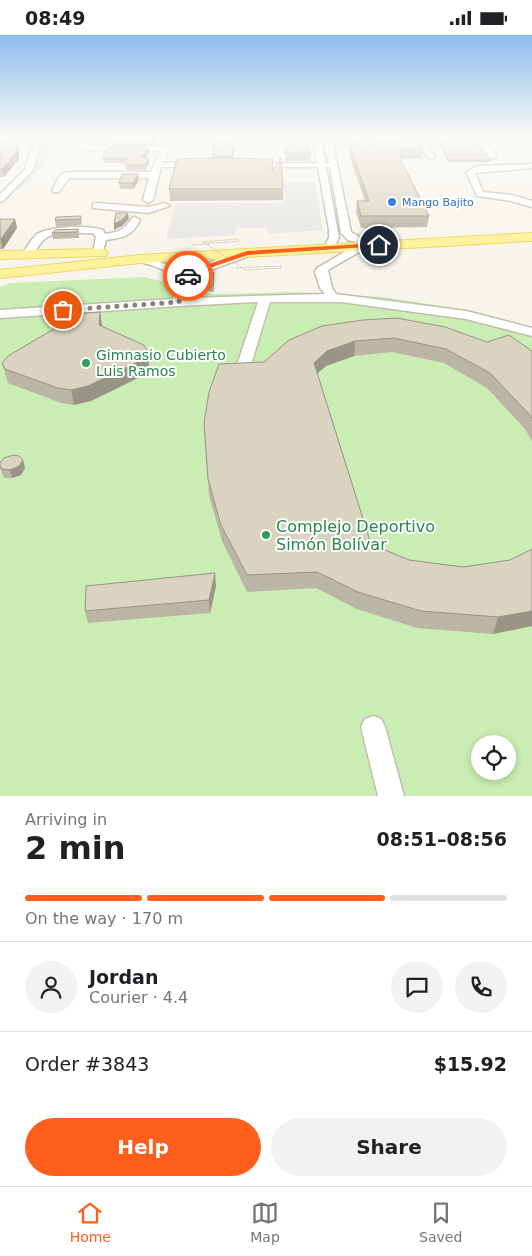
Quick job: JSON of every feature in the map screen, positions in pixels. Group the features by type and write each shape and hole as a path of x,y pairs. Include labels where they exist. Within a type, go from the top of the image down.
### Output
{"main road":[{"path":"0,274 140,259 247,253 532,231"},
{"path":"3,255 27,255 100,243 362,244 532,237"}],"street":[{"path":"0,191 9,184 19,172"},
{"path":"0,198 28,172"},
{"path":"56,190 63,177 67,175 129,172"},
{"path":"148,200 156,172"},
{"path":"323,172 334,230 334,238 330,243"},
{"path":"335,172 346,233 352,239 362,244"},
{"path":"472,172 470,172 480,194 512,198 532,204"},
{"path":"327,191 339,191"},
{"path":"96,206 148,210 165,206"},
{"path":"27,255 36,243 100,243 131,230 135,220"},
{"path":"333,298 326,288 321,272 323,268 362,244"},
{"path":"180,284 196,270 247,253"},
{"path":"140,259 175,273 180,278 179,302"},
{"path":"0,314 179,302 333,298 392,304 466,315 532,332"},
{"path":"243,369 265,299"},
{"path":"373,727 391,796"}],"path":[{"path":"212,243 239,241 238,239 203,242 246,271 282,268 281,266 248,268"}],"green space":[{"name":"Complejo Deportivo Simón Bolívar","path":"145,277 212,294 295,292 384,297 473,311 532,327 532,796 0,796 0,287 10,283"}],"shaded area":[{"path":"31,172 38,172 21,190 14,189"},
{"path":"283,182 315,182 323,230 267,234 267,228 237,228 235,235 166,239 175,203 285,203"}],"building":[{"path":"174,172 282,172 283,189 169,189"},
{"path":"359,172 406,172 429,216 361,216 357,201 369,201"},
{"path":"122,174 138,174 133,183 119,183"},
{"path":"116,213 128,213 122,220 114,224"},
{"path":"81,216 80,219 55,220 56,217"},
{"path":"0,219 15,219 1,239 0,239"},
{"path":"78,229 78,232 52,233 55,230"},
{"path":"214,272 213,285 201,283 198,273"},
{"name":"Gimnasio Cubierto Luis Ramos","path":"100,312 99,325 144,345 148,352 144,359 88,386 71,390 58,388 5,369 2,363 8,356 57,327 59,315"},
{"path":"397,318 445,327 487,342 509,335 532,351 532,418 490,373 446,349 394,338 355,341 327,351 314,363 371,544 409,560 463,567 510,560 532,549 532,611 498,617 421,611 358,592 317,572 247,575 221,525 208,479 204,423 209,392 219,364 264,362 289,340 322,326 363,320"},
{"path":"13,455 19,456 23,460 19,466 10,470 2,469 0,463 4,458"},
{"path":"215,573 209,600 85,611 86,586"}],"way so far":[{"path":"63,310 179,302 180,284 188,276"}],"place":[{"name":"Mango Bajito","path":"392,202"},
{"name":"Gimnasio Cubierto Luis Ramos","path":"86,363"},
{"name":"Complejo Deportivo Simón Bolívar","path":"266,535"}],"route":[{"path":"188,276 196,270 247,253 379,245"}]}
